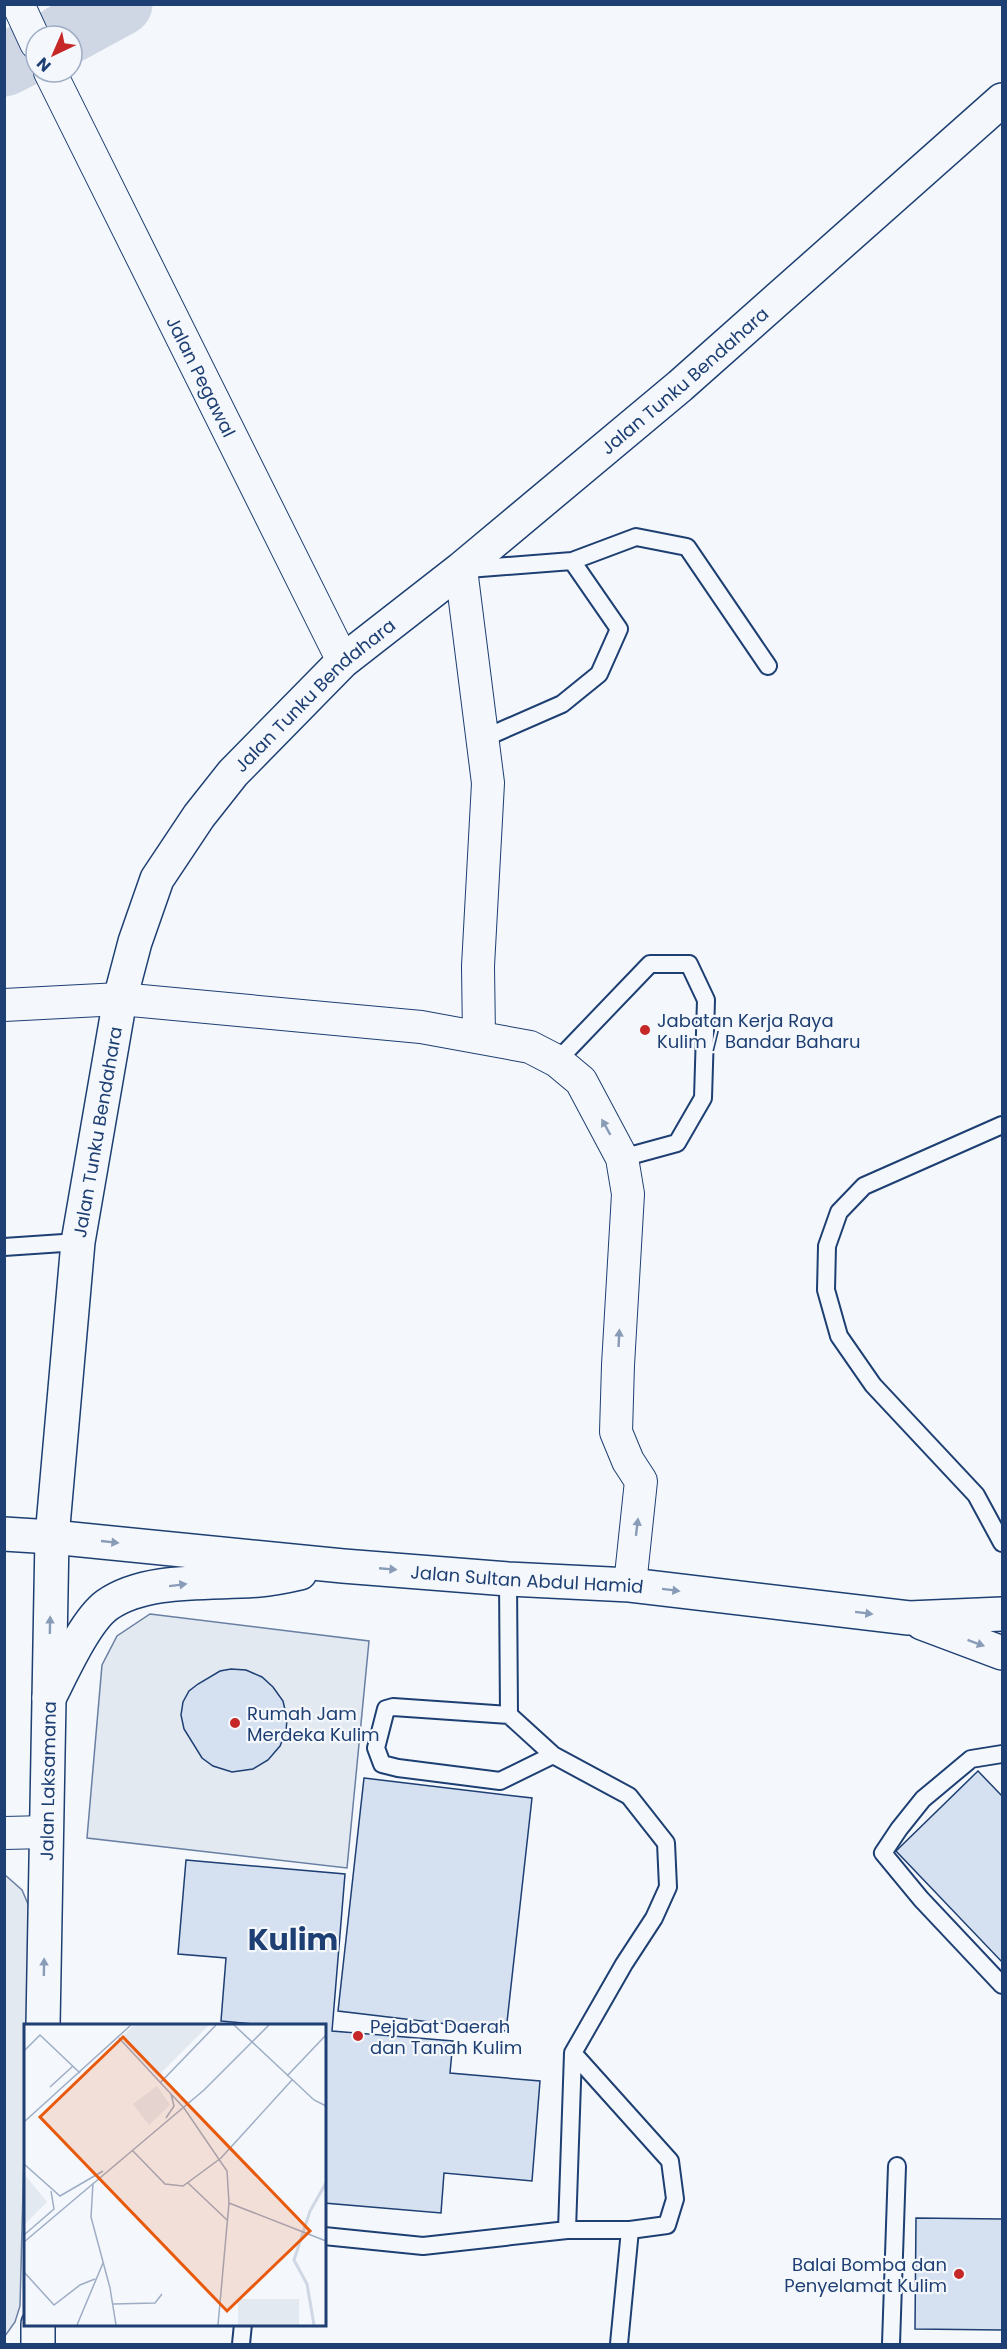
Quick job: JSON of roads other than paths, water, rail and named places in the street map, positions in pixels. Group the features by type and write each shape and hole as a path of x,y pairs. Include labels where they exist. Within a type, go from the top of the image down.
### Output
{"street":[{"path":"18,5 27,24"},
{"name":"Jalan Pegawal","path":"55,84 343,661"},
{"name":"Jalan Tunku Bendahara","path":"52,1537 78,1242 120,999 135,942 157,879 199,816 233,773 343,661 461,569 681,386 1002,100"},
{"path":"461,569 488,783 478,966 479,1037"},
{"path":"4,1005 120,999 421,1027 530,1047 557,1061 581,1081 622,1158 628,1194 616,1432 628,1461 641,1480 630,1585"},
{"name":"Jalan Sultan Abdul Hamid","path":"4,1534 343,1566 508,1579 630,1585 909,1618 1002,1614"},
{"name":"Jalan Laksamana","path":"43,2024 52,1537"},
{"path":"49,1698 92,1622 106,1606 128,1594 180,1584 261,1580 343,1566"},
{"path":"909,1618 1002,1653"},
{"path":"4,1833 47,1832"},
{"path":"38,2325 38,2344"}],"lane":[{"path":"461,569 572,561 636,537 687,548 768,666"},
{"path":"482,739 562,704 599,674 619,629 572,561"},
{"path":"557,1061 650,964 689,964 706,1000 703,1098 677,1143 622,1158"},
{"path":"1002,1125 864,1186 839,1212 827,1246 826,1290 839,1336 873,1385 976,1495 1002,1543"},
{"path":"4,1247 78,1242"},
{"path":"508,1579 509,1715"},
{"path":"553,1755 500,1781 382,1764 376,1749 386,1709 393,1707 509,1715 553,1755 628,1796 666,1843 668,1887 654,1918 624,1964 573,2053 567,2230"},
{"path":"1002,1755 971,1759 923,1799 898,1829 883,1853 921,1899 1002,1985"},
{"path":"326,2236 423,2246 567,2230 630,2230 667,2224 675,2199 670,2161 573,2053"},
{"path":"891,2344 897,2166"},
{"path":"619,2344 630,2230"},
{"path":"241,2344 243,2325"}],"waterway":[{"path":"84,24 121,4"},
{"path":"4,65 24,55"}],"place":[{"name":"Jabatan Kerja Raya Kulim / Bandar Baharu","path":"645,1030"},
{"name":"Rumah Jam Merdeka Kulim","path":"235,1723"},
{"name":"Pejabat Daerah dan Tanah Kulim","path":"358,2036"},
{"name":"Balai Bomba dan Penyelamat Kulim","path":"959,2274"}],"district":[{"name":"Kulim","path":"293,1939"}]}
